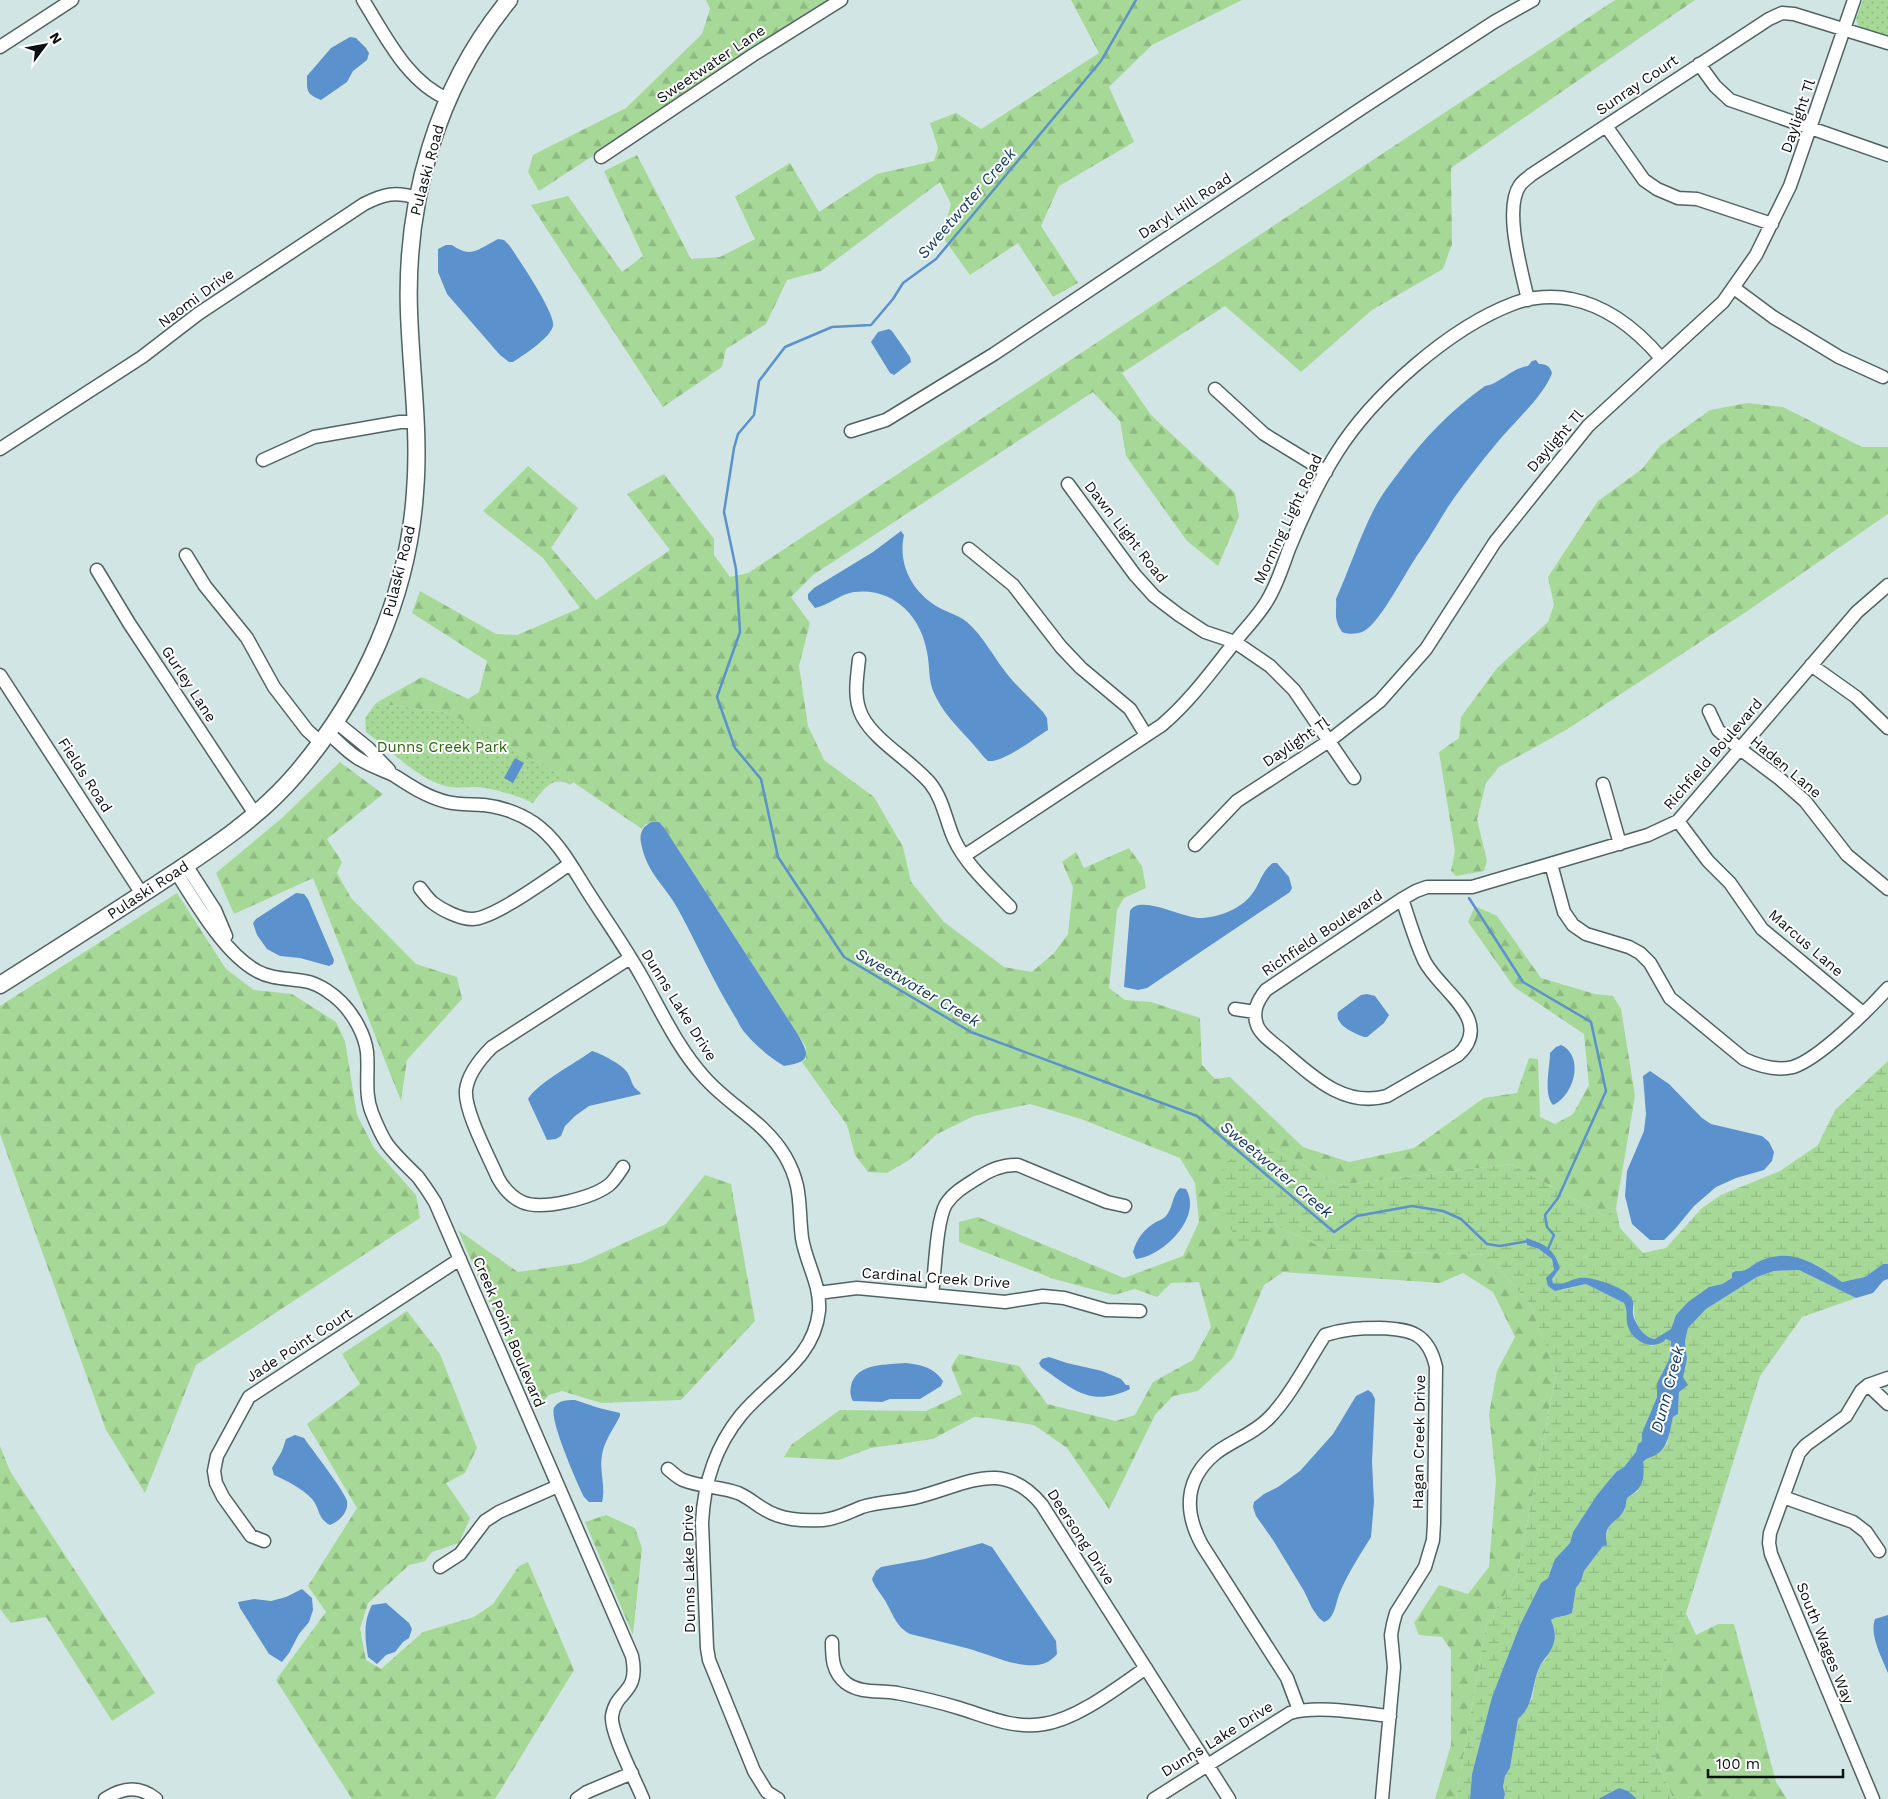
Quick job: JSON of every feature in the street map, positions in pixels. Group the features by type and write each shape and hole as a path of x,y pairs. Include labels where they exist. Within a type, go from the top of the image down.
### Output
{"main road":[{"name":"Pulaski Road","path":"0,986 237,830 294,777 328,733 370,664 399,587 410,537 415,493 415,422 408,276 411,235 417,198 428,157 448,98 475,49 509,0"}],"street":[{"path":"0,47 72,0"},
{"path":"363,0 401,58 416,77 438,94 448,98"},
{"name":"Sweetwater Lane","path":"601,157 753,55 840,0"},
{"name":"Daryl Hill Road","path":"851,431 886,420 994,354 1362,108 1494,22 1533,0"},
{"name":"Daylight Tl","path":"1195,845 1237,801 1329,741 1380,701 1426,649 1495,542 1588,426 1723,302 1734,288 1756,255 1790,186 1854,0"},
{"name":"Sunray Court","path":"1528,300 1512,219 1515,196 1520,185 1531,175 1768,19 1782,13 1794,14 1888,44"},
{"path":"1699,64 1715,86 1730,100 1888,155"},
{"path":"1606,126 1644,180 1657,190 1678,198 1697,199 1772,224"},
{"name":"Naomi Drive","path":"0,449 142,357 198,314 364,204 390,194 401,193 417,198"},
{"path":"1734,288 1773,317 1839,357 1883,377"},
{"name":"Morning Light Road","path":"964,856 1146,735 1178,711 1199,688 1266,603 1279,580 1289,550 1314,494 1336,454 1361,420 1421,360 1468,326 1516,302 1549,297 1571,298 1593,306 1620,320 1644,338 1661,358"},
{"path":"1215,389 1264,434 1326,472"},
{"path":"263,460 314,437 400,422 415,422"},
{"name":"Dawn Light Road","path":"1068,484 1134,575 1154,596 1178,615 1205,632 1235,642 1270,666 1294,690 1354,778"},
{"path":"969,549 1013,585 1061,647 1081,668 1130,710 1146,735"},
{"name":"Dunns Lake Drive","path":"186,555 205,586 247,638 274,687 307,730 328,733 359,760 394,776 414,790 432,798 450,803 485,805 504,809 526,818 551,837 630,958 661,1014 705,1078 730,1102 760,1124 774,1139 794,1175 799,1192 802,1237 818,1293 819,1308 816,1327 809,1344 796,1362 742,1414 726,1436 716,1455 707,1487 702,1523 709,1660 754,1771 767,1792 778,1799"},
{"name":"Gurley Lane","path":"97,570 129,623 255,814"},
{"name":"Richfield Boulevard","path":"1402,899 1424,961 1464,1011 1469,1021 1471,1034 1466,1047 1458,1055 1387,1096 1363,1100 1330,1088 1316,1080 1265,1035 1257,1025 1255,1012 1257,1001 1266,990 1402,899 1416,891 1427,887 1472,887 1620,844 1648,835 1678,821 1857,612 1888,585"},
{"path":"859,659 856,685 857,700 861,714 870,728 905,758 931,785 938,796 954,840 964,856 1010,907"},
{"path":"1811,665 1856,697 1888,728"},
{"name":"Fields Road","path":"0,675 142,894"},
{"name":"Haden Lane","path":"1709,711 1718,730 1805,801 1847,855 1888,889"},
{"path":"1604,784 1620,844"},
{"name":"Marcus Lane","path":"1678,821 1708,861 1730,883 1762,929 1863,1014"},
{"path":"420,888 433,903 457,916 472,919 499,910 570,864"},
{"path":"1550,864 1564,912 1573,925 1586,934 1630,947 1640,953 1650,963 1670,998 1744,1059 1756,1065 1776,1069 1793,1067 1817,1054 1863,1014 1888,988"},
{"name":"Creek Point Boulevard","path":"181,868 205,918 232,950 258,972 272,977 310,982 326,991 341,1002 352,1015 362,1034 367,1052 366,1082 371,1110 386,1142 419,1179 435,1202 632,1656 634,1668 633,1681 616,1704 612,1716 614,1731 643,1799"},
{"path":"623,1167 610,1184 577,1200 537,1205 524,1203 508,1193 498,1178 468,1106 466,1090 469,1079 492,1047 630,958"},
{"path":"1235,1009 1255,1012"},
{"path":"932,1295 941,1216 947,1203 956,1192 996,1167 1009,1164 1018,1165 1107,1202 1125,1206"},
{"name":"Jade Point Court","path":"264,1541 252,1536 223,1496 216,1483 214,1471 217,1456 249,1397 460,1259"},
{"name":"Cardinal Creek Drive","path":"818,1293 857,1288 1006,1302 1050,1296 1106,1310 1140,1311"},
{"name":"Hagan Creek Drive","path":"1299,1710 1287,1678 1193,1529 1189,1511 1191,1492 1196,1476 1206,1462 1217,1452 1255,1430 1269,1418 1282,1402 1325,1335 1344,1329 1355,1328 1401,1329 1415,1333 1431,1339 1436,1367 1433,1540 1425,1567 1396,1613 1393,1624 1391,1635 1394,1667 1382,1799"},
{"path":"1888,1378 1868,1385 1888,1404"},
{"name":"South Wages Way","path":"1868,1385 1860,1390 1846,1416 1806,1445 1799,1453 1770,1533 1771,1554 1872,1799"},
{"name":"Deersong Drive","path":"668,1469 682,1480 738,1493 778,1516 794,1520 824,1520 879,1502 910,1499 978,1479 995,1477 1009,1480 1022,1486 1033,1494 1042,1505 1229,1799"},
{"path":"440,1567 460,1554 485,1521 499,1512 558,1486"},
{"path":"1783,1497 1853,1522 1866,1532 1879,1551"},
{"path":"832,1642 832,1663 845,1682 856,1689 869,1692 891,1692 928,1699 994,1720 1028,1726 1061,1720 1080,1711 1146,1668"},
{"name":"Dunns Lake Drive","path":"1154,1799 1279,1718 1299,1710 1314,1709 1390,1716"},
{"path":"577,1799 587,1792 632,1773"},
{"path":"105,1799 122,1790 134,1789 147,1792 156,1799"}],"green space":[{"path":"706,0 832,0 539,191 528,172 533,155 626,108 702,34 710,9"},
{"path":"1071,0 1242,0 1152,45 1109,87 1134,142 1059,186 1041,226 1078,283 1053,297 1018,243 970,275 942,236 951,204 940,182 821,271 787,280 766,324 726,349 722,367 663,407 531,205 568,196 622,272 643,256 604,171 637,155 691,259 720,257 755,239 735,197 790,163 819,212 877,174 934,161 938,148 930,123 956,113 981,129 1099,53"},
{"path":"1615,0 1695,0 1451,168 1452,244 1443,269 1372,310 1301,372 1225,306 1122,373 1151,415 1235,493 1239,517 1218,566 1187,541 1126,456 1120,421 1093,392 813,575 791,597 810,623 799,666 808,726 824,760 874,797 903,847 911,882 944,922 1004,967 1032,972 1054,953 1068,934 1073,887 1062,862 1076,852 1084,868 1129,848 1142,866 1146,888 1124,898 1117,910 1109,988 1125,1000 1151,1002 1200,1018 1202,1065 1215,1079 1230,1077 1303,1147 1349,1162 1414,1148 1484,1098 1517,1093 1529,1058 1538,1059 1540,1117 1555,1124 1573,1114 1589,1085 1584,1034 1514,987 1468,922 1475,906 1497,916 1541,978 1595,994 1613,996 1621,1009 1635,1096 1616,1208 1605,1216 1511,1164 1339,1185 1263,1143 1275,1225 1326,1249 1487,1255 1531,1305 1556,1375 1517,1574 1486,1626 1456,1799 1435,1799 1451,1745 1451,1650 1442,1637 1419,1635 1414,1623 1439,1585 1468,1594 1489,1567 1496,1480 1489,1414 1497,1371 1515,1337 1493,1292 1463,1273 1440,1283 1283,1272 1264,1285 1233,1358 1198,1391 1173,1396 1155,1415 1109,1509 1067,1448 1034,1425 974,1417 933,1439 871,1448 839,1460 784,1457 792,1444 840,1410 926,1411 962,1394 951,1367 959,1354 1019,1366 1047,1404 1116,1421 1135,1415 1153,1382 1193,1360 1211,1327 1199,1282 1171,1283 1157,1297 1135,1289 1114,1295 1054,1279 959,1242 959,1222 978,1217 1124,1278 1183,1256 1199,1222 1195,1183 1180,1158 1081,1119 1030,1104 974,1116 937,1134 909,1160 887,1173 868,1172 855,1155 847,1125 802,1062 806,1059 806,1047 665,829 646,824 642,829 573,782 449,713 376,703 422,677 468,699 479,692 487,661 412,613 420,591 496,634 517,635 580,608 543,558 483,511 528,466 578,508 551,548 596,600 670,550 627,494 664,474 714,539 714,555 730,577 748,573"},
{"path":"1863,0 1888,0 1888,39 1859,28 1856,19"},
{"path":"1748,403 1783,407 1862,447 1888,447 1888,514 1746,612 1566,730 1499,767 1486,783 1477,819 1487,861 1484,871 1456,876 1451,871 1455,851 1439,752 1459,738 1461,717 1497,668 1548,622 1554,605 1548,577 1598,501 1642,469 1660,446 1710,410"},
{"name":"Dunns Creek Park","path":"376,703 449,713 573,782 570,785 558,781 548,785 533,803 491,789 451,787 432,781 412,769 366,732 365,718"},
{"path":"340,762 383,794 327,839 342,862 337,873 351,898 416,964 457,977 462,999 407,1060 401,1101 313,878 234,914 216,873 282,818"},
{"path":"177,893 226,969 254,990 292,994 336,1022 345,1041 357,1115 374,1148 416,1195 420,1218 196,1365 145,1493 106,1430 0,1134 0,1006"},
{"path":"1888,1061 1888,1264 1883,1264 1865,1277 1842,1282 1817,1265 1798,1258 1783,1256 1757,1263 1722,1284 1709,1287 1676,1315 1671,1329 1656,1339 1650,1338 1639,1327 1636,1322 1634,1306 1578,1278 1560,1285 1553,1283 1552,1279 1560,1268 1552,1260 1554,1270 1548,1286 1563,1290 1586,1284 1624,1303 1627,1308 1627,1324 1652,1346 1666,1339 1671,1341 1670,1358 1657,1383 1657,1397 1642,1433 1642,1441 1638,1444 1636,1452 1597,1495 1573,1532 1570,1543 1555,1559 1548,1578 1541,1583 1520,1625 1492,1697 1472,1774 1470,1799 1456,1799 1486,1626 1517,1574 1556,1375 1531,1305 1487,1255 1326,1249 1275,1225 1243,1250 1224,1217 1222,1164 1263,1143 1339,1185 1511,1164 1605,1216 1616,1208 1620,1228 1643,1253 1666,1248 1702,1208 1721,1195 1780,1171 1818,1145 1835,1110","holes":["1526,1238 1534,1241 1549,1257 1539,1249 1527,1245"]},
{"path":"705,1175 731,1184 755,1321 681,1400 601,1403 562,1391 549,1395 536,1410 458,1230 518,1272 580,1263 666,1224"},
{"path":"1799,1270 1856,1298 1802,1317 1760,1376 1686,1613 1662,1672 1656,1760 1675,1799 1637,1799 1628,1791 1619,1788 1598,1799 1504,1799 1503,1787 1505,1776 1510,1768 1518,1719 1532,1699 1536,1678 1541,1664 1546,1659 1555,1632 1551,1620 1572,1613 1576,1588 1581,1581 1584,1571 1603,1546 1610,1523 1624,1511 1627,1498 1637,1492 1643,1462 1667,1444 1673,1417 1678,1414 1679,1392 1687,1359 1685,1341 1688,1328 1706,1309 1757,1277 1774,1271"},
{"path":"407,1311 440,1354 477,1448 465,1473 446,1483 470,1518 459,1543 432,1552 425,1561 409,1565 368,1603 360,1629 366,1660 381,1669 423,1632 474,1617 493,1604 519,1566 528,1562 574,1670 495,1799 352,1799 276,1680 326,1612 308,1586 357,1508 307,1424 360,1384 342,1354"},
{"path":"0,1446 10,1471 155,1693 112,1721 46,1617 11,1623 0,1609"},
{"path":"606,1515 635,1528 642,1548 633,1635 585,1522"},
{"path":"1686,1613 1696,1635 1718,1624 1734,1624 1776,1782 1787,1799 1675,1799 1672,1796 1656,1760 1662,1672"}],"water":[{"path":"350,37 356,38 366,48 369,53 367,60 353,71 347,82 321,100 312,96 307,89 307,76 331,48"},
{"path":"498,239 504,240 509,245 528,273 549,310 553,326 547,336 536,346 513,362 509,362 500,355 447,294 438,272 438,249 446,245 452,245 470,252"},
{"path":"889,329 910,357 911,362 894,375 890,373 871,342 878,332"},
{"path":"1536,360 1539,364 1549,367 1552,373 1542,391 1502,436 1454,498 1394,594 1371,626 1362,632 1350,634 1342,632 1336,619 1336,599 1368,522 1389,486 1428,436 1460,405 1485,386 1495,383"},
{"path":"901,531 904,535 904,564 918,590 933,604 967,622 982,639 1008,676 1047,718 1048,730 1002,758 988,761 944,710 932,688 924,639 912,616 903,607 893,599 881,594 868,592 849,593 815,608 808,599 808,594 814,588 873,552"},
{"path":"515,758 524,763 513,783 504,778"},
{"path":"652,822 659,822 665,829 797,1033 806,1052 806,1056 800,1062 784,1066 774,1060 744,1032 719,989 678,909 647,863 641,843 641,833"},
{"path":"1273,863 1277,863 1289,877 1292,888 1290,892 1147,988 1138,990 1124,987 1130,911 1135,906 1152,906 1202,918 1222,914 1236,908 1247,899 1255,890 1266,869"},
{"path":"296,893 304,894 308,899 334,960 333,964 329,966 300,958 280,956 267,949 257,935 253,923 256,919"},
{"path":"1361,995 1375,996 1389,1015 1384,1023 1367,1037 1364,1037 1342,1025 1339,1021 1338,1012"},
{"path":"1561,1045 1568,1050 1573,1058 1575,1066 1574,1076 1566,1093 1553,1105 1548,1094 1550,1053"},
{"path":"592,1051 625,1069 633,1085 641,1094 589,1106 565,1126 561,1136 556,1139 547,1140 528,1099 548,1080"},
{"path":"1650,1071 1669,1084 1702,1118 1711,1124 1762,1136 1769,1142 1774,1152 1772,1161 1764,1170 1736,1178 1716,1187 1694,1206 1664,1240 1650,1240 1632,1224 1625,1196 1627,1171 1644,1131 1646,1114 1643,1076"},
{"path":"1180,1188 1186,1189 1190,1200 1185,1223 1178,1233 1158,1251 1136,1259 1133,1252 1139,1238 1148,1228 1166,1216 1175,1194"},
{"name":"Dunn Creek","path":"1526,1238 1548,1248 1558,1261 1560,1268 1552,1279 1553,1283 1557,1284 1579,1278 1589,1278 1602,1281 1620,1289 1629,1295 1633,1301 1634,1318 1640,1329 1648,1337 1655,1339 1671,1329 1676,1315 1688,1302 1709,1287 1722,1284 1732,1278 1732,1273 1745,1270 1760,1261 1772,1257 1783,1256 1803,1260 1823,1269 1842,1282 1865,1277 1883,1264 1888,1264 1888,1279 1883,1281 1873,1293 1856,1298 1799,1270 1774,1271 1757,1277 1706,1309 1688,1328 1685,1341 1687,1359 1683,1377 1688,1385 1679,1392 1678,1414 1673,1417 1664,1447 1657,1454 1643,1462 1644,1474 1642,1483 1637,1491 1627,1498 1621,1514 1609,1527 1606,1537 1607,1545 1603,1546 1584,1571 1581,1581 1576,1588 1572,1613 1551,1620 1555,1636 1554,1642 1552,1649 1537,1673 1530,1701 1518,1719 1510,1768 1505,1776 1503,1787 1504,1799 1470,1799 1472,1774 1492,1697 1520,1625 1541,1583 1548,1578 1555,1559 1570,1543 1573,1532 1597,1495 1636,1452 1638,1444 1642,1441 1642,1433 1657,1397 1657,1383 1670,1358 1671,1341 1666,1339 1661,1343 1649,1345 1633,1335 1627,1323 1624,1303 1586,1284 1555,1291 1548,1286 1546,1278 1554,1270 1552,1259 1539,1249 1527,1245"},
{"path":"1049,1357 1102,1371 1121,1379 1126,1385 1129,1385 1130,1389 1104,1397 1082,1393 1072,1389 1041,1367 1039,1363 1042,1359"},
{"path":"906,1363 931,1370 943,1381 941,1386 920,1399 890,1399 882,1402 853,1401 850,1394 851,1386 854,1378 859,1373 874,1366"},
{"path":"1368,1390 1375,1399 1372,1462 1374,1502 1371,1537 1343,1585 1333,1614 1324,1622 1312,1608 1304,1591 1273,1540 1256,1516 1253,1507 1254,1502 1264,1494 1278,1487 1300,1471 1333,1434 1356,1396"},
{"path":"575,1400 620,1413 602,1455 602,1502 589,1502 584,1497 564,1451 556,1425 554,1408 556,1405 563,1401"},
{"path":"295,1435 304,1438 345,1496 347,1501 346,1509 343,1516 337,1522 330,1525 321,1516 315,1502 304,1491 274,1475 272,1468 282,1451 286,1439"},
{"path":"982,1543 992,1547 1056,1641 1057,1654 1043,1664 1028,1665 1001,1660 966,1648 910,1634 898,1623 872,1579 876,1571 881,1567 925,1559"},
{"path":"302,1589 312,1598 313,1610 309,1622 299,1634 282,1662 269,1654 238,1602 254,1599 271,1601 286,1597"},
{"path":"386,1603 409,1623 412,1629 409,1638 395,1652 386,1655 377,1664 368,1657 366,1624 372,1605"},
{"path":"1888,1615 1888,1673 1877,1646 1874,1625 1875,1619"},
{"path":"1619,1788 1628,1791 1637,1799 1598,1799"}],"waterway":[{"name":"Sweetwater Creek","path":"1136,0 1101,61 936,259 903,283 893,299 871,325 832,327 785,347 759,381 754,415 738,434 734,448 724,512 736,569 740,632 717,697 735,748 761,779 778,857 844,957 971,1032 1197,1116 1334,1232 1357,1216 1412,1206 1443,1211 1461,1219 1487,1244 1500,1246 1529,1241"},
{"path":"1469,898 1523,982 1591,1022 1606,1091 1558,1198 1545,1215 1547,1227 1554,1235 1548,1249"}]}
